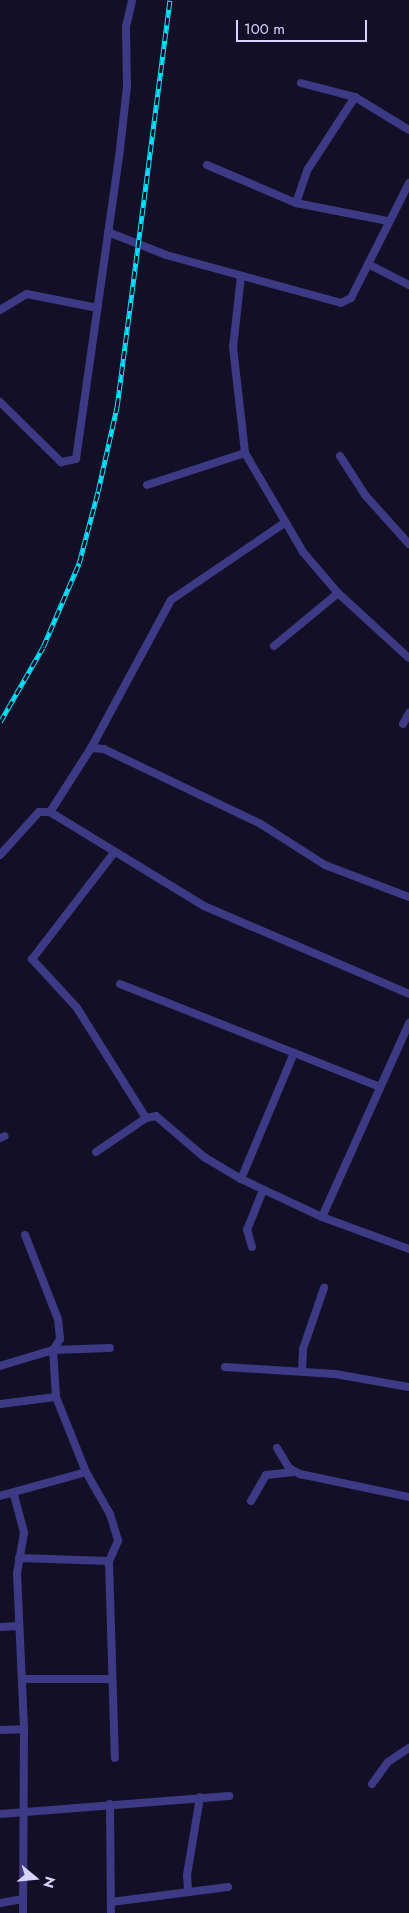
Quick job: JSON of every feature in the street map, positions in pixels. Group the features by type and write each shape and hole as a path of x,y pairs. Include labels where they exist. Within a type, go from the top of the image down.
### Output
{"street":[{"path":"0,402 62,462 76,459 127,86 126,27 132,0"},
{"path":"301,83 355,97 409,130"},
{"path":"296,203 308,169 355,97"},
{"path":"207,165 296,203 388,221"},
{"path":"108,232 149,249 341,303 351,298 388,221 409,183"},
{"path":"368,264 409,285"},
{"path":"241,276 233,347 245,452 283,524 338,593 409,658"},
{"path":"0,310 27,294 98,308"},
{"path":"147,485 172,473 245,452"},
{"path":"340,456 365,494 409,544"},
{"path":"50,812 91,748 171,600 283,524"},
{"path":"274,646 338,593"},
{"path":"403,724 409,713"},
{"path":"91,748 104,749 261,824 325,865 409,897"},
{"path":"0,855 39,812 50,812 113,854 204,906 409,994"},
{"path":"113,854 32,959 77,1008 146,1118"},
{"path":"120,984 377,1086"},
{"path":"322,1218 377,1086 409,1023"},
{"path":"241,1179 294,1053"},
{"path":"96,1152 146,1118 156,1116 204,1157 241,1179 322,1218 408,1246"},
{"path":"252,1247 247,1230 263,1190"},
{"path":"26,1235 58,1319 60,1339 53,1350 56,1397 86,1472 115,1528 117,1550 109,1561 115,1758"},
{"path":"302,1370 303,1349 324,1288"},
{"path":"0,1366 53,1350 110,1348"},
{"path":"225,1367 282,1373 302,1370 409,1387"},
{"path":"0,1404 56,1397"},
{"path":"277,1448 294,1472"},
{"path":"0,1496 14,1495 86,1472"},
{"path":"251,1501 266,1475 294,1472 409,1497"},
{"path":"14,1495 24,1533 19,1558 19,1626 24,1729 22,1812 23,1913"},
{"path":"19,1558 109,1561"},
{"path":"0,1627 19,1626"},
{"path":"22,1679 112,1679"},
{"path":"0,1730 24,1729"},
{"path":"372,1784 388,1762 409,1748"},
{"path":"0,1814 229,1796"},
{"path":"188,1892 186,1875 200,1797"},
{"path":"110,1804 111,1913"},
{"path":"111,1902 228,1887"},
{"path":"0,1903 23,1899"}],"railway":[{"path":"0,722 43,647 79,563 98,491 117,406 170,0"}]}
